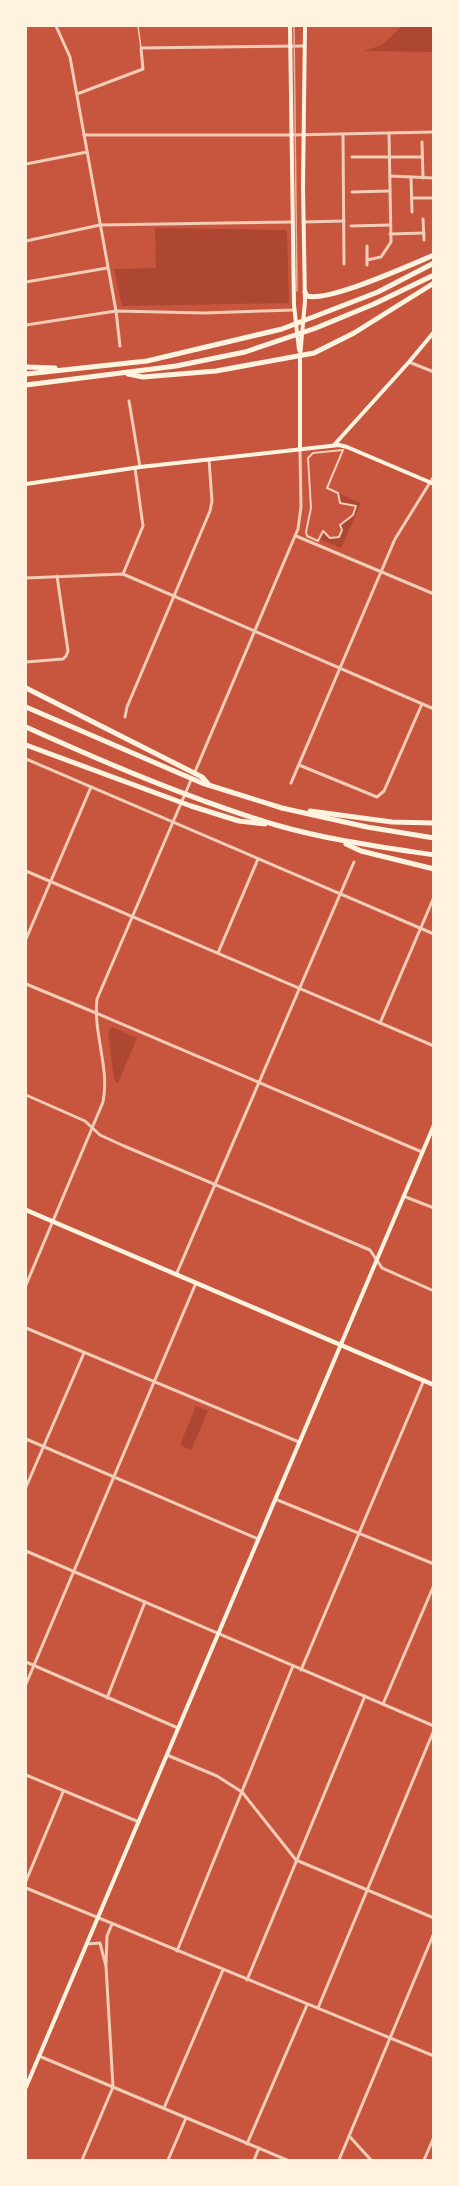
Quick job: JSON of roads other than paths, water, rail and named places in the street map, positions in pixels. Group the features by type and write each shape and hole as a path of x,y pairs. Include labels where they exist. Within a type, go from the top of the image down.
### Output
{"highway":[{"path":"305,292 308,296 314,297 338,292 376,280 434,255"},
{"path":"26,374 147,361 282,329 378,292 434,263"},
{"path":"26,386 176,366 244,352 316,328 374,304 434,275"},
{"path":"120,373 143,377 216,371 314,353 338,342 434,282"},
{"path":"26,367 66,369"},
{"path":"26,688 184,772"},
{"path":"26,707 184,772 209,785 282,808 367,827 434,838"},
{"path":"26,727 194,799 278,826 339,840 434,855"},
{"path":"26,745 172,800 239,821 278,826"},
{"path":"282,808 392,822 434,823"},
{"path":"339,840 362,851 434,869"}],"main road":[{"path":"290,26 294,310 300,357"},
{"path":"300,449 300,357 305,292 304,26"},
{"path":"333,446 434,332"},
{"path":"26,484 140,467 333,446 347,447 432,483"},
{"path":"26,2087 433,1125"},
{"path":"26,1210 434,1384"}],"street":[{"path":"56,26 70,57 116,311 120,346"},
{"path":"77,94 143,69 141,48 304,46"},
{"path":"84,135 434,132"},
{"path":"367,246 367,262 381,257 389,247 389,133"},
{"path":"343,134 344,264"},
{"path":"422,142 423,178"},
{"path":"26,164 87,152"},
{"path":"352,157 423,157"},
{"path":"390,176 434,178"},
{"path":"411,177 412,212"},
{"path":"352,192 390,191"},
{"path":"412,198 434,198"},
{"path":"423,219 424,240"},
{"path":"304,222 344,221"},
{"path":"26,241 100,225 292,222"},
{"path":"351,226 390,225"},
{"path":"390,234 424,233"},
{"path":"26,282 107,268"},
{"path":"26,325 116,311 294,310"},
{"path":"409,362 434,372"},
{"path":"129,401 140,467"},
{"path":"26,1285 103,1102 105,1084 96,1013 102,986 296,536 301,507 300,449"},
{"path":"343,450 327,488 338,493 340,503 356,506 353,515 340,525 342,530 339,537 330,538 322,531 318,541 307,536 306,532 311,508 308,458 313,453 343,450"},
{"path":"125,717 127,707 210,511 212,501 209,460"},
{"path":"123,574 143,526 135,468"},
{"path":"291,783 402,525 432,483 434,476"},
{"path":"296,536 434,594"},
{"path":"26,578 123,574 434,709"},
{"path":"26,662 63,659 68,651 57,576"},
{"path":"299,765 376,797 381,795 422,704"},
{"path":"26,759 434,934"},
{"path":"26,939 91,787"},
{"path":"218,953 258,860"},
{"path":"176,1275 354,862"},
{"path":"26,871 434,1046"},
{"path":"380,1023 434,897"},
{"path":"26,984 422,1152"},
{"path":"26,1095 85,1121 100,1135 370,1250 382,1268 434,1291"},
{"path":"403,1196 434,1208"},
{"path":"26,1684 196,1283"},
{"path":"26,1328 299,1442"},
{"path":"26,1487 84,1353"},
{"path":"301,1670 424,1380"},
{"path":"26,1439 258,1539"},
{"path":"275,1498 434,1564"},
{"path":"26,1551 365,1696 434,1728 318,2010"},
{"path":"383,1704 434,1585"},
{"path":"107,1698 145,1602"},
{"path":"26,1662 178,1728"},
{"path":"177,1951 293,1666"},
{"path":"247,1980 365,1696"},
{"path":"167,1755 217,1776 242,1792 296,1860 434,1918"},
{"path":"26,1775 139,1822"},
{"path":"26,1881 63,1792"},
{"path":"26,1887 318,2010 434,2056"},
{"path":"82,2160 113,2087 106,1966 107,1936 112,1924"},
{"path":"339,2160 434,1933"},
{"path":"87,1944 100,1943 106,1966"},
{"path":"164,2108 223,1970"},
{"path":"248,2144 307,2005"},
{"path":"39,2056 287,2160"},
{"path":"168,2160 186,2118"},
{"path":"350,2137 371,2160"},
{"path":"424,2160 434,2137"},
{"path":"254,2160 259,2148"}],"lane":[{"path":"138,26 141,48"}],"tram line":[{"path":"294,26 297,291"}]}
